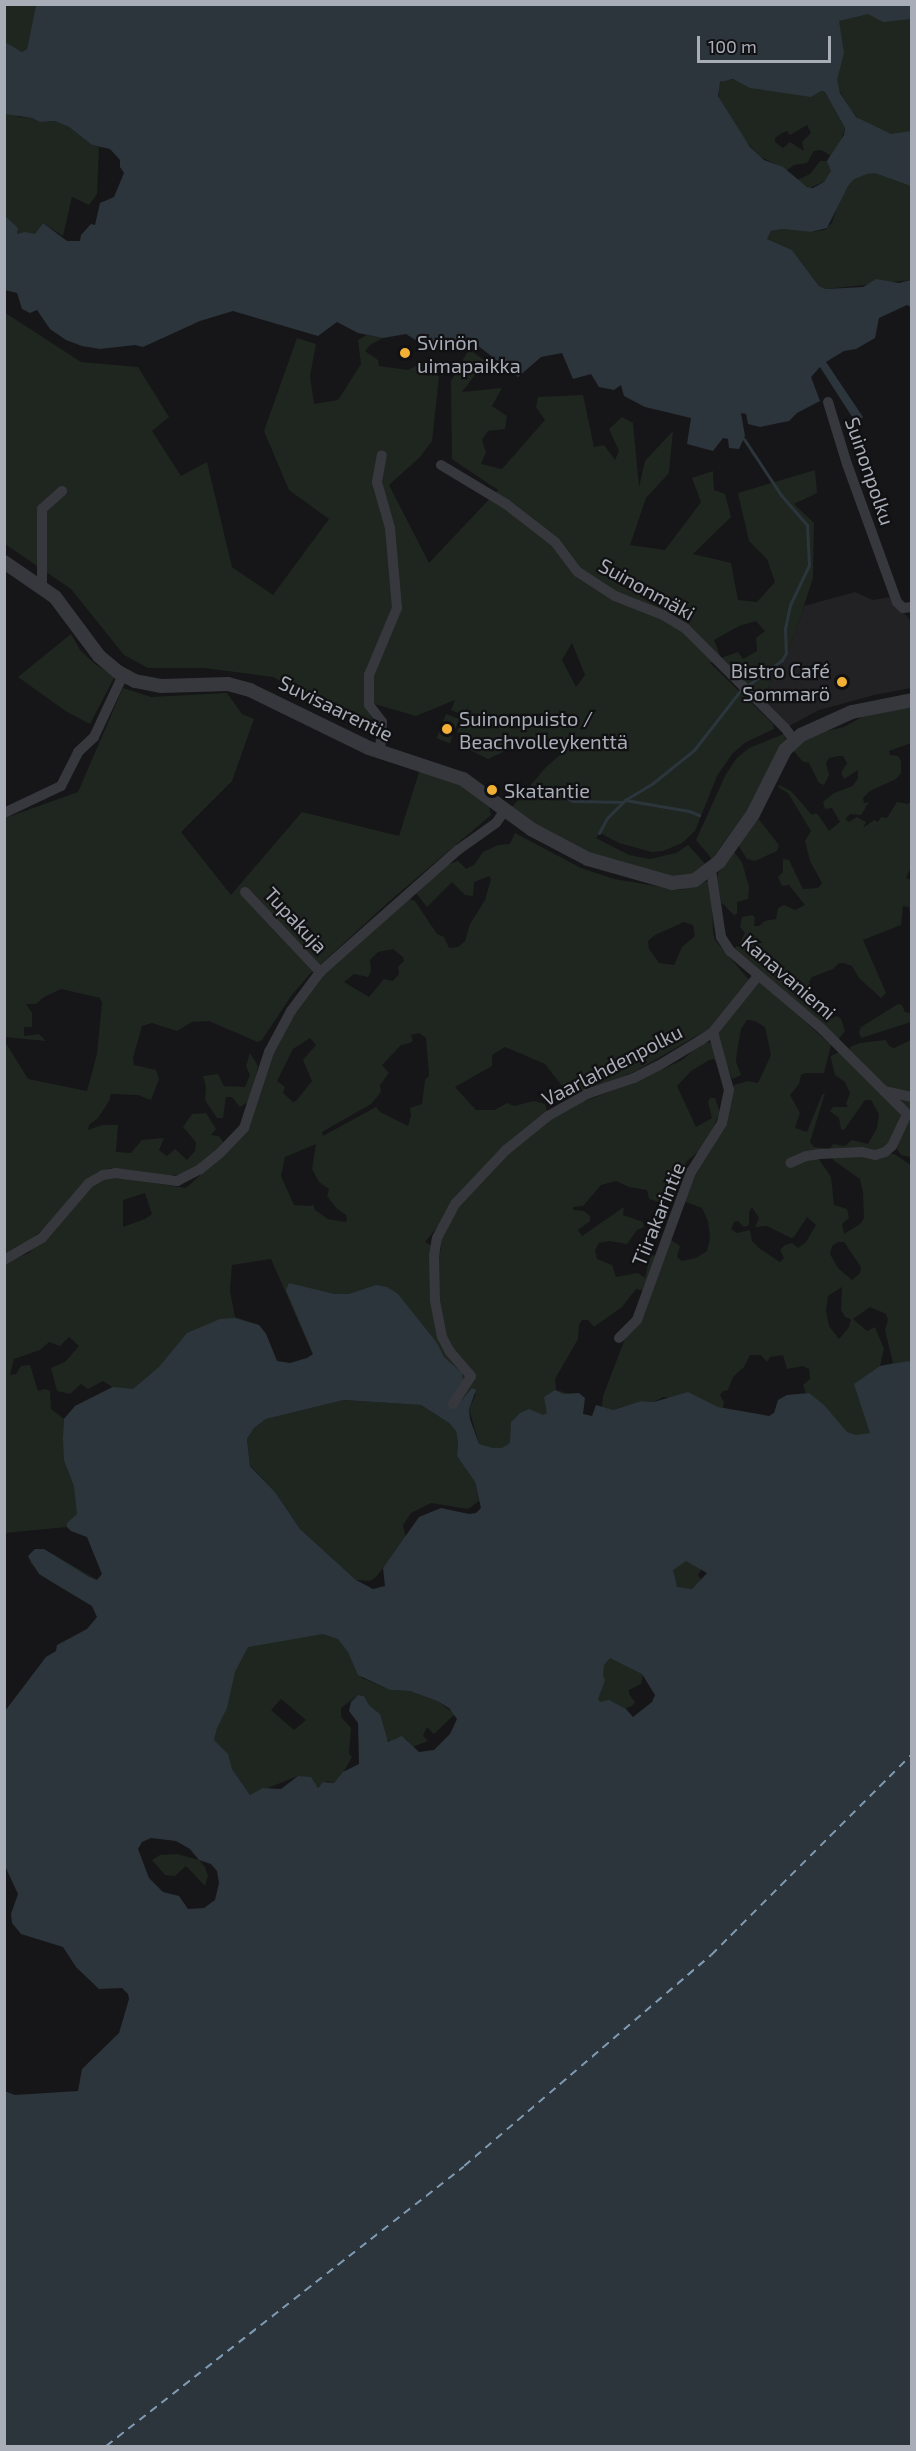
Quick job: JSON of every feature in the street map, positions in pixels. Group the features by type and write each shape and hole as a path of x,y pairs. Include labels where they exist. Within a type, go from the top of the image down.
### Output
{"street":[{"name":"Suinonpolku","path":"828,402 847,464 897,602 903,608 912,607"},
{"path":"380,752 382,722 369,705 367,694 369,675 397,608 398,587 390,528 377,482 382,455"},
{"name":"Suinonmäki","path":"441,465 506,504 555,542 578,572 615,596 663,615 686,629 785,728 794,741"},
{"path":"42,586 42,509 62,491"},
{"name":"Suvisaarentie","path":"4,562 42,586 64,607 99,656 123,675 146,684 161,686 207,683 243,687 278,701 380,752 452,774 475,786 531,829 567,850 634,874 682,883 695,880 711,870 746,826 775,766 794,741 810,729 852,712 912,700"},
{"path":"4,813 62,786 78,752 94,737 123,675"},
{"path":"4,1260 42,1238 89,1183 103,1175 115,1173 177,1180 200,1170 220,1153 244,1128 269,1052 291,1011 320,972 458,850 496,823 505,810"},
{"name":"Kanavaniemi","path":"711,870 724,944 757,977 823,1030 907,1114 892,1146 885,1152 875,1155 862,1152 820,1154 790,1163"},
{"name":"Tupakuja","path":"245,892 320,972"},
{"name":"Vaarlahdenpolku","path":"453,1404 471,1376 450,1352 442,1337 435,1300 434,1256 437,1238 456,1203 506,1150 548,1116 587,1094 658,1066 712,1032 757,977"},
{"name":"Tiirakarintie","path":"619,1338 637,1320 690,1172 722,1123 729,1090 712,1032"},
{"path":"884,1090 912,1097"}],"shaded area":[{"path":"4,5 36,5 27,49 22,52 5,42"},
{"path":"36,5 911,5 911,19 883,22 868,14 839,21 844,53 837,80 840,93 856,117 891,134 911,131 911,186 875,173 867,174 854,179 848,186 827,228 811,232 782,229 771,231 767,239 792,250 819,286 826,289 863,287 876,279 899,283 911,280 911,307 907,305 879,318 875,338 856,349 844,351 826,362 863,417 856,423 820,367 811,377 820,401 797,413 789,421 760,427 748,424 746,414 741,413 745,436 739,449 729,448 728,439 723,438 713,451 687,444 691,418 645,407 624,396 621,385 614,390 599,387 591,374 573,379 562,353 541,357 518,377 472,341 427,347 406,334 383,338 358,333 337,322 318,336 233,311 200,321 143,347 135,345 100,349 82,346 66,340 50,329 37,310 30,313 22,309 17,293 5,290 5,216 18,228 17,234 25,232 35,234 43,223 67,241 80,241 81,235 91,224 95,225 100,203 114,197 124,173 120,167 120,160 110,149 92,145 69,127 55,121 40,122 32,118 5,114 5,42 22,52 27,49","holes":["733,79 750,88 811,97 821,91 825,92 845,128 844,135 827,161 831,171 824,182 813,188 807,187 783,167 764,160 750,147 718,96 720,82"]},
{"path":"911,5 911,131 878,143 851,110 839,90 808,16 855,13"},
{"path":"724,79 736,80 756,89 787,92 790,87 825,92 845,128 841,140 844,150 826,181 809,188 797,180 810,174 820,161 827,161 830,155 821,150 814,151 807,163 794,165 787,170 759,156 745,140 719,98 718,86","holes":["807,125 811,133 802,142 804,151 790,142 783,148 775,142 775,138 782,133 787,131 790,135"]},
{"path":"5,103 18,117 32,118 40,122 55,121 69,127 92,145 99,147 97,194 89,205 72,197 63,236 43,223 35,234 5,244"},
{"path":"911,166 911,280 826,289 819,286 792,250 767,239 771,231 782,229 811,232 825,230 832,223 839,201 855,174"},
{"path":"4,312 81,362 138,367 169,417 152,431 181,476 207,462 232,567 273,595 329,519 289,490 264,431 297,338 316,344 310,376 314,404 338,400 361,364 358,340 367,335 383,338 370,345 365,351 378,360 379,366 408,370 425,361 439,377 432,441 420,457 389,485 429,563 498,490 452,459 451,381 469,349 485,361 462,392 502,388 492,406 507,416 505,429 488,431 482,440 486,452 481,464 502,469 545,420 536,407 538,397 583,395 594,447 604,445 615,460 619,451 609,429 622,417 633,423 639,487 645,461 673,431 669,473 646,498 630,545 665,550 701,502 692,478 713,471 714,490 725,494 731,517 693,554 731,563 738,600 757,602 775,582 767,559 749,541 738,493 815,470 817,493 794,504 814,523 813,578 794,636 762,700 721,658 710,663 773,724 774,729 746,742 732,754 717,776 695,831 682,843 663,851 652,852 619,843 600,833 596,838 629,855 650,859 676,853 688,845 708,867 690,875 669,878 589,855 545,832 512,807 547,766 559,756 558,751 547,742 520,744 488,759 470,750 474,738 469,742 460,738 457,732 469,705 463,715 451,710 455,700 416,716 364,701 374,724 328,708 273,677 204,668 148,668 124,655 71,589 5,544","holes":["756,621 765,631 756,638 757,651 743,659 738,652 721,658 714,640 739,626","572,643 585,675 576,687 562,660"]},
{"path":"855,592 873,600 890,597 911,621 911,688 819,710 785,728 762,700 794,636 804,606"},
{"path":"71,634 80,650 95,664 115,676 90,724 67,712 18,677"},
{"path":"123,688 151,697 227,693 242,714 254,719 232,781 181,832 231,895 302,812 399,836 420,769 461,785 489,806 491,815 393,898 309,975 291,996 262,1040 258,1042 209,1021 192,1022 177,1031 152,1023 142,1026 133,1058 134,1065 156,1070 159,1079 151,1100 138,1095 111,1094 109,1101 98,1118 89,1125 88,1130 102,1125 118,1125 116,1152 131,1153 142,1140 164,1138 159,1150 167,1156 175,1149 187,1160 195,1151 196,1142 183,1127 192,1114 206,1113 216,1129 211,1135 219,1136 224,1143 196,1167 182,1174 169,1176 110,1168 98,1173 44,1229 26,1243 5,1254 4,1040 28,1079 87,1091 97,1054 102,1003 100,998 61,989 44,997 36,1004 26,1004 32,1013 32,1027 24,1027 24,1036 39,1034 46,1041 5,1037 5,818 78,792"},
{"path":"911,706 911,743 889,751 890,755 898,756 901,761 901,773 896,779 870,791 863,798 864,803 869,802 861,815 850,814 845,819 849,822 857,817 866,822 863,828 874,820 878,822 881,817 887,818 897,802 908,804 911,801 911,867 906,878 911,880 911,924 909,907 903,906 901,925 863,940 886,993 881,998 859,978 852,966 844,963 839,963 833,969 812,977 809,982 812,987 805,994 813,1003 817,1001 832,1018 837,1016 841,1019 845,1031 838,1040 733,949 739,945 745,933 740,927 742,917 753,915 754,926 759,926 765,921 776,919 778,908 784,905 795,910 805,905 789,885 782,886 778,877 783,872 783,859 789,860 803,889 818,888 822,883 810,861 805,841 811,831 788,793 778,787 779,785 791,791 812,815 816,813 829,831 840,822 832,808 825,809 823,802 834,793 853,786 858,778 858,770 844,779 841,773 847,763 843,756 838,756 829,758 826,763 829,775 824,785 819,783 809,763 802,761 792,749 799,742 818,733 844,727 869,713"},
{"name":"Suinonpuisto / Beachvolleykenttä","path":"446,714 459,719 450,743 437,738"},
{"path":"784,734 786,741 774,757 754,801 712,859 696,840 726,774 737,758 749,748"},
{"path":"757,817 779,845 777,851 755,861 747,859 738,845"},
{"path":"515,833 581,868 614,879 680,890 708,881 712,898 715,940 749,980 712,1027 634,1072 559,1102 553,1094 562,1086 545,1064 505,1047 492,1055 492,1066 455,1087 476,1110 495,1110 507,1103 514,1106 534,1101 545,1104 547,1111 502,1150 425,1242 441,1251 441,1237 454,1212 506,1154 542,1124 569,1107 636,1082 682,1060 702,1043 709,1042 714,1046 719,1069 714,1059 709,1060 691,1071 677,1086 696,1127 712,1118 708,1102 710,1098 715,1098 720,1112 705,1146 687,1161 680,1175 675,1200 663,1203 649,1199 647,1190 629,1187 616,1181 601,1185 583,1206 573,1207 573,1210 584,1211 590,1216 590,1221 578,1230 582,1236 624,1207 623,1215 643,1222 644,1227 637,1230 627,1244 609,1241 599,1243 595,1250 597,1259 612,1265 616,1277 638,1273 645,1278 650,1255 657,1256 645,1291 636,1289 622,1307 594,1327 588,1320 582,1320 579,1325 578,1339 555,1379 556,1390 570,1394 514,1464 479,1444 469,1409 476,1394 469,1393 461,1401 324,1380 271,1259 232,1265 230,1291 235,1317 259,1325 266,1334 277,1361 248,1418 112,1560 92,1606 48,1580 31,1564 28,1556 35,1549 53,1554 97,1580 102,1574 87,1537 67,1527 5,1533 4,1263 29,1253 92,1185 103,1179 115,1177 186,1188 238,1141 262,1077 295,1009 323,974 409,899 415,901 437,934 444,937 449,948 458,947 465,941 470,924 485,900 491,879 489,876 474,882 473,896 465,895 452,882 427,907 416,893 447,865 458,861 466,869 474,865 483,852 498,845 510,844","holes":["684,922 693,925 695,936 682,947 674,965 659,963 649,949 648,941 655,935","393,949 403,957 404,961 398,967 399,974 393,981 384,979 369,997 344,982 354,974 368,977 371,971 370,960 378,952","419,1033 426,1038 429,1076 425,1080 422,1104 410,1108 411,1116 408,1126 380,1112 376,1107 323,1136 322,1132 371,1104 381,1092 380,1085 389,1073 382,1065 401,1045 413,1040 411,1035","310,1038 316,1045 303,1060 312,1081 293,1102 283,1093 285,1087 277,1081 293,1049","316,1144 312,1169 319,1182 329,1189 327,1196 336,1208 346,1215 347,1220 345,1222 328,1219 315,1210 313,1204 311,1206 294,1205 281,1176 285,1157","145,1193 152,1214 123,1227 123,1200","69,1337 79,1346 65,1362 51,1368 57,1391 70,1394 81,1384 88,1389 103,1381 112,1387 75,1406 64,1419 51,1409 50,1391 45,1389 38,1391 30,1365 21,1366 16,1374 10,1375 14,1359 40,1350 49,1342 60,1346"]},
{"path":"734,852 742,862 749,887 748,899 737,902 737,914 734,915 721,902 717,878 719,871"},
{"path":"761,982 831,1045 824,1073 801,1075 799,1084 790,1095 800,1113 795,1128 807,1132 822,1095 825,1093 810,1142 814,1147 830,1149 833,1144 845,1146 852,1140 868,1144 877,1128 879,1114 871,1100 865,1100 844,1130 841,1129 839,1118 830,1111 833,1107 848,1107 846,1104 850,1093 845,1082 835,1075 831,1059 831,1056 839,1052 900,1114 901,1123 887,1154 894,1154 911,1165 911,1452 860,1452 806,1393 803,1385 810,1379 809,1369 803,1366 787,1369 783,1355 770,1357 767,1362 761,1355 750,1355 744,1367 733,1377 728,1390 723,1391 720,1395 724,1402 723,1408 733,1410 663,1397 654,1402 641,1401 612,1410 602,1407 603,1396 626,1336 671,1240 680,1246 677,1257 682,1261 696,1258 707,1251 710,1238 708,1221 702,1208 683,1201 691,1176 729,1111 734,1085 748,1081 758,1083 771,1055 765,1027 755,1021 747,1020 741,1029 737,1051 736,1062 741,1075 732,1079 716,1033","holes":["832,1155 833,1160 860,1179 864,1218 860,1224 844,1234 842,1224 849,1218 847,1209 834,1205 831,1177 819,1157","752,1207 759,1218 755,1227 767,1226 791,1238 807,1217 816,1225 806,1242 798,1248 792,1243 780,1250 784,1258 780,1262 752,1241 750,1230 737,1233 731,1229 734,1222 738,1221 744,1227 749,1225 749,1213","838,1242 844,1242 861,1267 860,1273 852,1280 838,1268 830,1254 832,1246","842,1287 841,1310 845,1317 851,1319 849,1327 839,1339 829,1326 826,1311 828,1296","870,1307 886,1314 888,1320 885,1330 893,1363 880,1366 884,1349 875,1327 867,1331 853,1319"]},
{"path":"898,1004 902,1005 905,1012 911,1013 911,1022 861,1038 859,1032 861,1027"},
{"path":"886,1040 889,1046 894,1048 911,1040 911,1097 885,1089 850,1050 850,1047 860,1043"},
{"path":"250,1053 258,1066 250,1101 240,1107 232,1097 226,1097 223,1118 217,1118 205,1100 206,1087 203,1076 218,1074 224,1086 245,1087 250,1075 246,1066"},
{"path":"894,1095 911,1100 910,1157 901,1155 897,1149 906,1122"},
{"path":"289,1283 334,1294 349,1294 376,1285 387,1287 398,1294 437,1343 444,1357 462,1373 463,1381 454,1396 461,1401 472,1388 476,1390 469,1409 470,1419 479,1444 493,1448 502,1448 510,1443 511,1422 520,1413 529,1409 543,1415 547,1413 544,1397 555,1390 563,1394 579,1393 585,1398 583,1414 592,1416 596,1405 613,1410 641,1401 654,1402 688,1392 718,1407 769,1416 774,1413 778,1400 787,1395 809,1393 824,1405 847,1432 856,1435 870,1433 854,1384 880,1366 909,1361 911,1364 911,2446 5,2446 4,2091 15,2095 78,2091 82,2069 119,2033 129,1999 128,1994 122,1988 99,1989 76,1967 63,1947 21,1934 12,1923 11,1914 18,1894 5,1866 5,1711 46,1657 56,1651 57,1645 87,1629 97,1617 92,1606 39,1574 28,1556 35,1549 44,1549 89,1577 97,1580 102,1574 87,1537 67,1527 67,1523 77,1514 74,1486 64,1460 64,1419 75,1406 113,1387 133,1389 159,1367 187,1333 220,1319 235,1318 259,1325 266,1334 277,1361 290,1363 307,1358 313,1354 286,1290","holes":["344,1400 421,1405 449,1423 456,1431 457,1456 475,1482 481,1508 476,1513 469,1514 441,1508 419,1517 383,1568 385,1586 373,1589 356,1580 300,1529 275,1492 250,1466 247,1439 254,1428 266,1419","686,1561 707,1573 692,1589 677,1587 673,1570","323,1634 338,1639 348,1652 358,1675 390,1690 410,1691 437,1701 449,1708 457,1719 450,1734 434,1750 419,1752 402,1736 388,1742 380,1714 369,1705 364,1696 358,1695 351,1702 349,1711 358,1723 359,1764 343,1772 334,1783 323,1782 318,1788 311,1777 298,1776 281,1789 263,1788 250,1795 232,1769 228,1754 214,1740 227,1708 235,1672 248,1647","610,1658 642,1674 655,1695 652,1702 633,1717 626,1709 609,1700 600,1702 598,1699 605,1680 604,1665","151,1838 176,1841 190,1849 199,1860 211,1864 217,1871 219,1883 215,1900 204,1908 188,1909 179,1896 163,1892 149,1878 138,1849 142,1842"]},
{"path":"344,1400 421,1405 449,1423 456,1431 457,1456 475,1482 479,1501 468,1509 431,1503 411,1513 403,1525 406,1538 376,1577 370,1581 356,1580 300,1529 275,1492 250,1465 247,1439 254,1428 266,1419"},
{"path":"664,1544 705,1570 701,1570 698,1575 702,1581 680,1598 662,1560"},
{"path":"322,1604 362,1678 390,1690 410,1691 437,1701 455,1714 434,1734 427,1727 423,1736 428,1741 412,1747 406,1739 396,1738 391,1743 385,1737 380,1714 369,1705 364,1696 358,1695 341,1708 341,1717 351,1728 349,1753 352,1757 339,1780 334,1783 327,1781 316,1788 298,1776 250,1795 172,1683 201,1641","holes":["281,1699 306,1720 294,1730 271,1710"]},
{"path":"510,1648 597,1660 627,1649 643,1675 641,1684 629,1690 635,1702 632,1706 612,1714"},
{"path":"177,1854 199,1860 208,1876 205,1886 186,1866 175,1876 165,1875 152,1860 160,1855"}],"waterway":[{"path":"744,439 781,495 807,525 809,565 790,605 785,628 786,653 782,660 747,686"},
{"path":"599,833 607,818 625,800 653,783 694,750 740,691"},
{"path":"554,791 573,801 623,802"},
{"path":"625,800 689,811 699,815"}],"ferry route":[{"path":"106,2446 464,2166 711,1955 912,1754"}],"place":[{"name":"Svinön uimapaikka","path":"405,353"},
{"name":"Bistro Café Sommarö","path":"842,682"},
{"name":"Suinonpuisto / Beachvolleykenttä","path":"447,729"},
{"name":"Skatantie","path":"492,790"}]}
